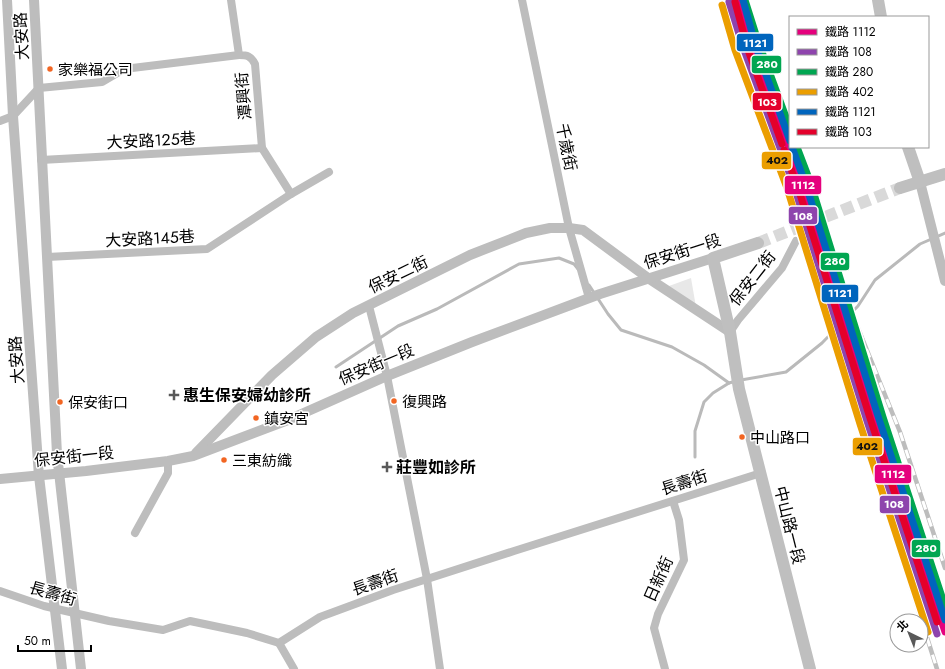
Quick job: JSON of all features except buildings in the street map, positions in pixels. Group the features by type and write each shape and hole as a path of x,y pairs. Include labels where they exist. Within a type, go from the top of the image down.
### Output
{"main road":[{"path":"878,0 881,16"},
{"path":"908,148 920,182"},
{"path":"900,188 945,174"},
{"name":"保安街一段","path":"713,258 758,243"},
{"name":"中山路一段","path":"713,258 730,332 738,383 810,669"}],"street":[{"name":"大安路","path":"7,0 13,116 39,476 62,669"},
{"name":"大安路","path":"34,0 41,160 59,474 81,669"},
{"name":"潭興街","path":"231,0 239,55 247,55 252,58 255,64 262,148 291,194"},
{"name":"千歲街","path":"522,0 569,228 583,280 594,296"},
{"path":"0,121 13,116 39,88 102,82 124,69 239,55"},
{"name":"大安路125巷","path":"41,160 262,148"},
{"name":"大安路145巷","path":"47,257 207,249 291,194 329,172"},
{"path":"920,182 945,281"},
{"name":"保安二街","path":"193,456 272,375 316,337 353,313 470,255 526,234 550,228 583,230 648,278 730,332 738,320 782,268 796,241"},
{"name":"保安街一段","path":"0,479 59,474 168,461 193,456 288,420 387,376 472,342 594,296 713,258"},
{"path":"368,306 387,376 426,579 440,669"},
{"path":"135,533 168,473 168,461"},
{"name":"長壽街","path":"0,591 55,609 109,621 163,630 190,621 247,633 279,643 320,617 426,579 760,473"},
{"name":"日新街","path":"665,669 654,628 658,614 684,560 679,520 673,501"},
{"path":"279,643 294,669"}],"shaded area":[{"path":"691,278 696,307 669,286"}],"waterway":[{"path":"741,380 786,372 822,343 858,306 875,280 920,244 945,233"},
{"path":"336,367 398,326 437,309 519,264 559,258 574,264 578,269"},
{"path":"589,285 608,314 621,330 672,347 704,365 729,383"},
{"path":"695,457 695,431 704,402 713,393 729,383 736,381"}],"tunnel":[{"path":"758,243 900,188"}],"railway":[{"path":"797,170 798,185 835,313 848,378 871,461 937,669"},
{"path":"826,249 900,432 945,568"}],"rail line":[{"name":"1112","path":"737,0 750,44 802,183 875,419 945,632"},
{"name":"1121","path":"743,0 756,47 789,138"},
{"name":"280","path":"745,0 758,41 789,125"},
{"name":"108","path":"729,2 743,47 794,186 867,421 937,634"},
{"name":"103","path":"735,2 748,50 782,144"},
{"name":"402","path":"722,5 735,50 787,188 860,424 922,613"},
{"name":"1121","path":"792,148 807,188 877,413 945,620"},
{"name":"280","path":"797,148 810,181 883,417 945,606"},
{"name":"103","path":"784,150 799,191 869,415 937,622"}],"place":[{"name":"家樂福公司","path":"50,69"},
{"name":"惠生保安婦幼診所","path":"174,395"},
{"name":"復興路","path":"394,401"},
{"name":"保安街口","path":"60,402"},
{"name":"鎮安宮","path":"256,418"},
{"name":"中山路口","path":"742,437"},
{"name":"三東紡織","path":"224,460"},
{"name":"莊豐如診所","path":"387,467"}]}
